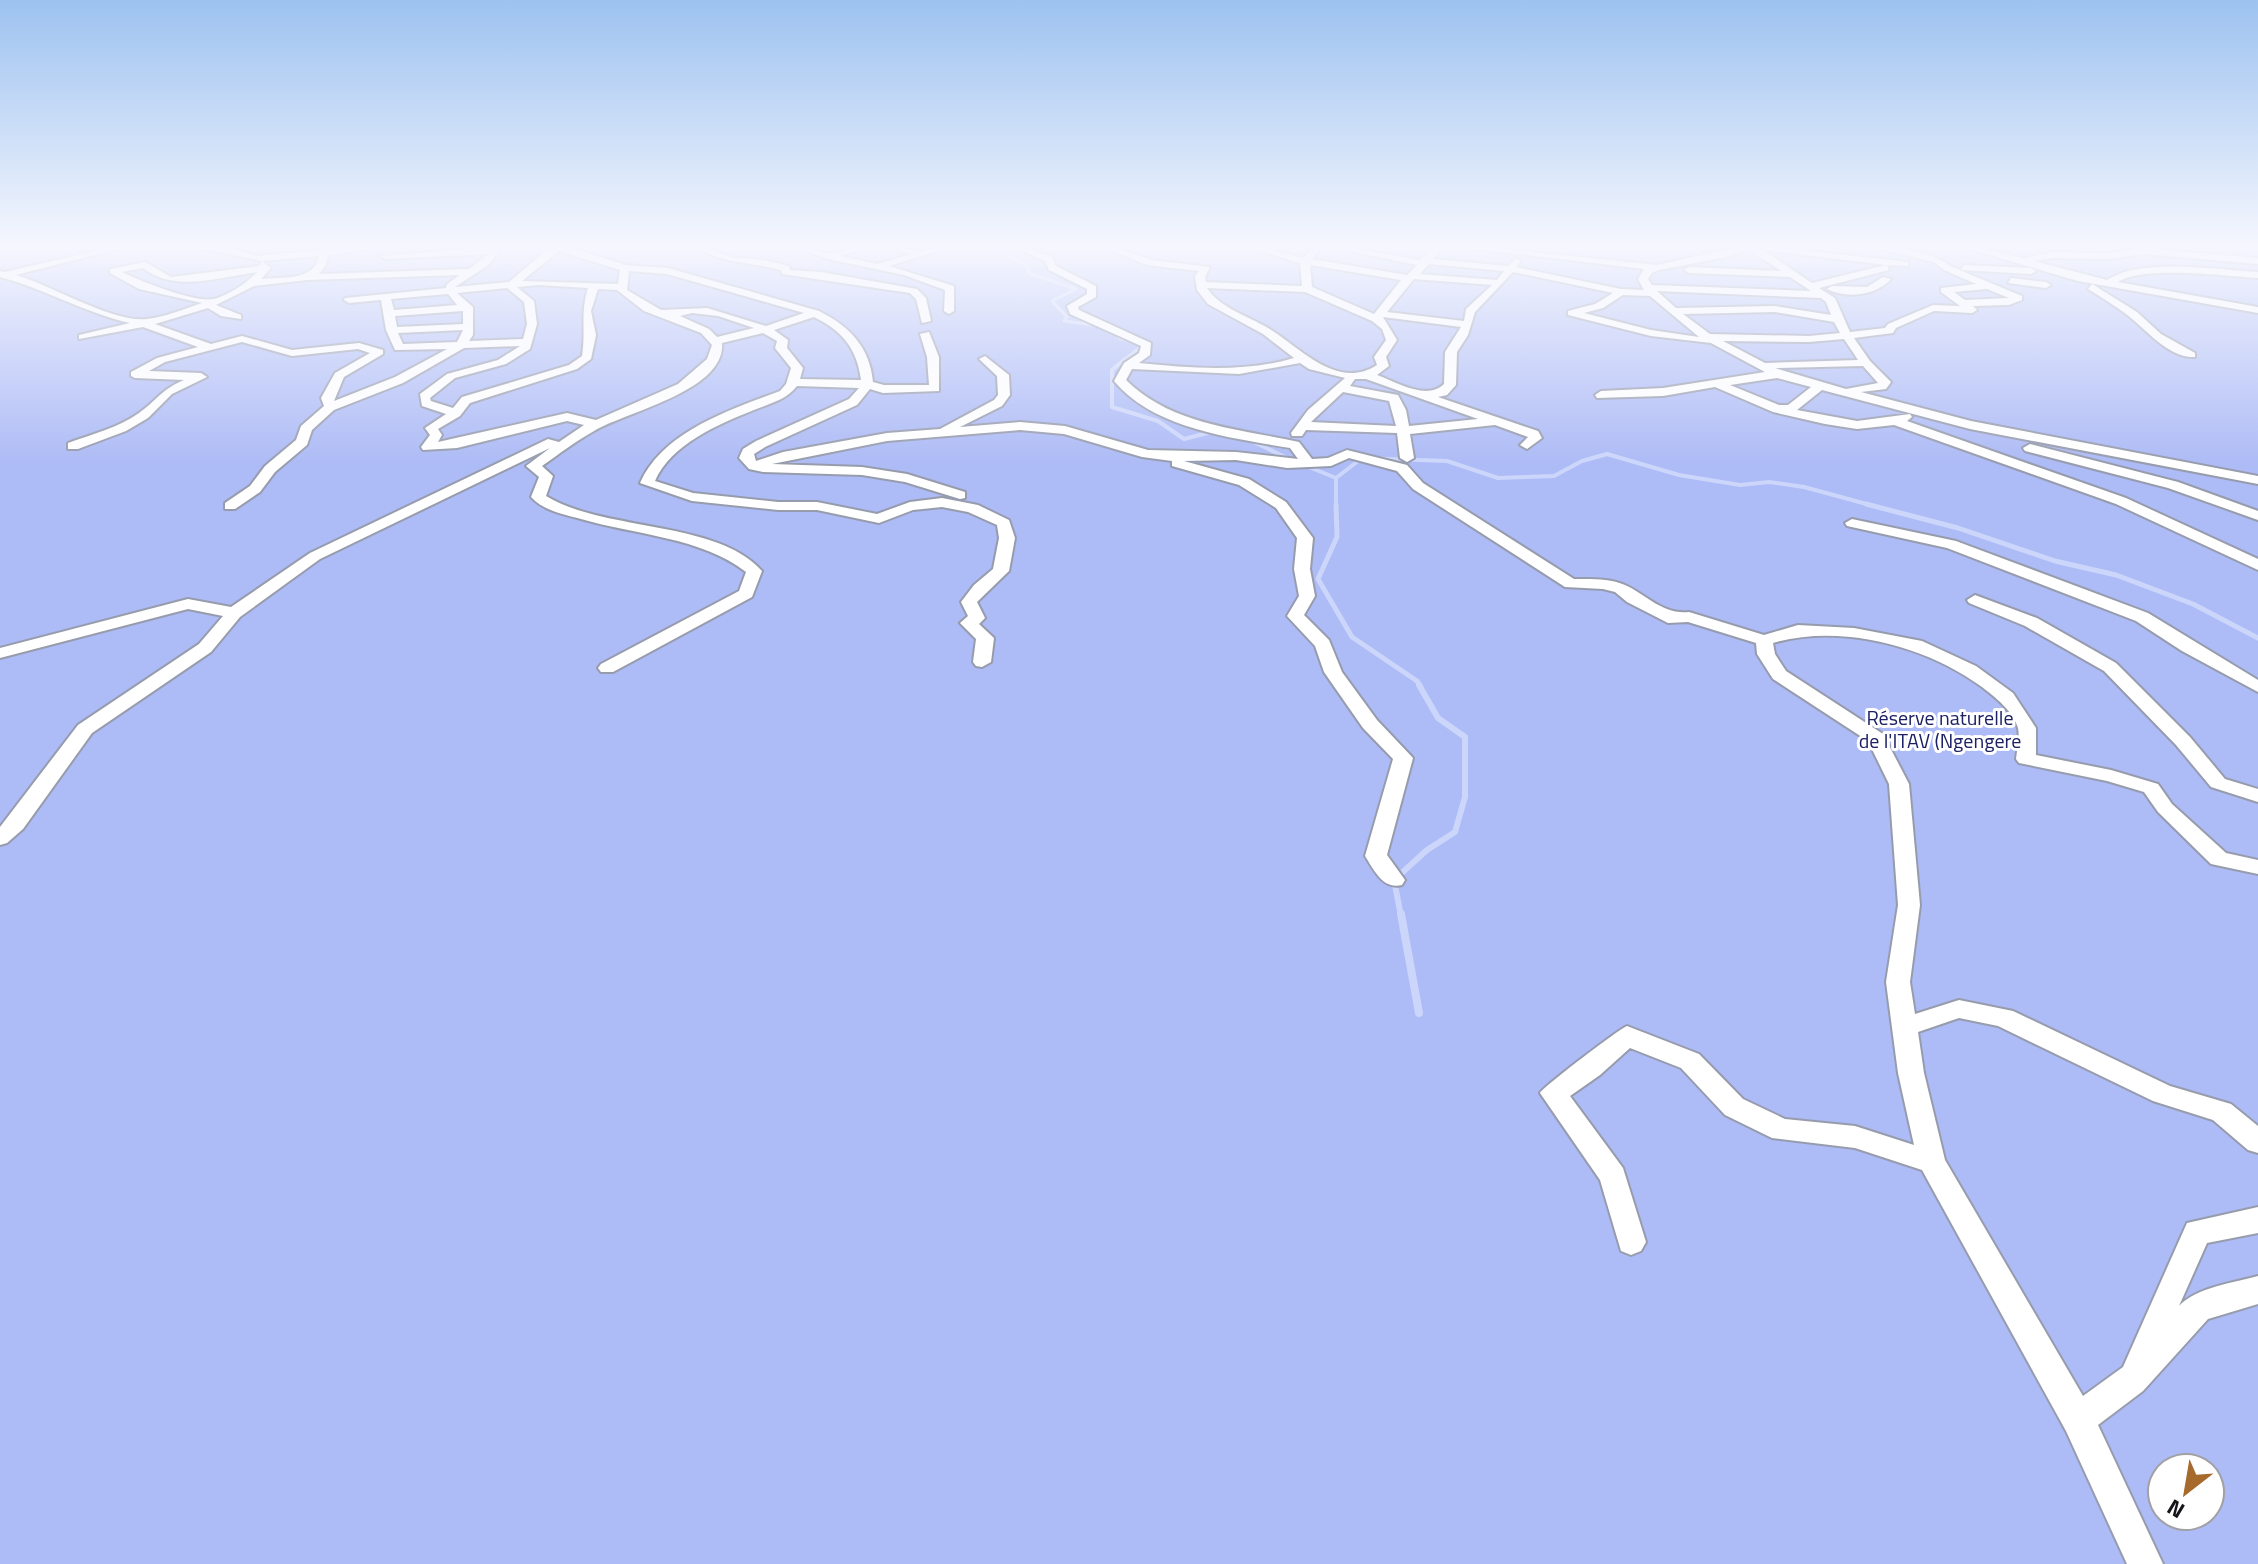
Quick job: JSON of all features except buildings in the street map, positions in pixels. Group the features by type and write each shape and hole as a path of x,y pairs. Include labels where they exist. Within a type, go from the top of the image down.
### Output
{"street":[{"path":"125,319 210,348"},
{"path":"83,337 156,319"},
{"path":"391,319 391,330 399,348 528,342"},
{"path":"230,506 255,489 270,469 302,442 306,429 330,407 399,380 459,347 468,335 468,319"},
{"path":"456,413 426,403 424,397 451,376 502,362 528,342 531,319"},
{"path":"588,319 591,335 587,357 573,367 466,400 456,413 431,428 436,435 428,447 457,444 567,417 595,424"},
{"path":"0,838 16,824 85,729 205,648 234,613 315,556 522,454 668,394 694,380 718,353 715,341 705,331 677,319"},
{"path":"731,319 766,329 783,340 781,348 797,368 793,380 784,394 727,416 696,433 661,458 649,471 647,483 692,497 778,506 817,506 879,519 898,508 921,501 936,500 983,510"},
{"path":"715,341 797,319"},
{"path":"828,319 837,323 861,350 866,364 866,384 855,401 800,422 748,452 746,458 754,466 862,471 907,478 971,499 1004,523 1007,538 1001,571 980,588 969,602 977,618 968,623 985,638 982,662"},
{"path":"1089,319 1147,345 1144,355 1128,365 1120,381 1144,404 1161,412 1248,437 1294,445 1307,462"},
{"path":"1243,319 1325,372 1368,376 1499,421 1533,434 1536,438 1527,445"},
{"path":"1368,376 1383,366 1380,357 1392,340 1380,319"},
{"path":"1400,319 1467,325"},
{"path":"1426,395 1443,392 1450,385 1451,352 1460,343 1470,319"},
{"path":"1596,319 1651,333 1711,340 1809,339 1889,331 1892,326 1908,319"},
{"path":"1685,319 1711,340 1777,374 1818,387 1970,425 2258,480"},
{"path":"1838,319 1866,363 1885,384 1839,391"},
{"path":"2136,319 2157,336 2191,355"},
{"path":"391,330 468,327"},
{"path":"793,380 803,384 852,387 866,384 883,389 935,388 933,357 925,334"},
{"path":"73,446 121,428 144,415 168,391 201,377 135,374 161,360 242,339 292,353 359,346 379,352 339,375 327,398 330,407"},
{"path":"943,431 955,422 998,403 1004,395 1003,375 985,359"},
{"path":"1128,365 1182,370 1231,369 1282,367 1301,359"},
{"path":"1759,364 1866,363"},
{"path":"1601,395 1663,392 1777,374"},
{"path":"1294,445 1296,434 1312,413 1353,376"},
{"path":"1714,383 1777,409 1813,420 1842,424 1863,426 1895,421 1918,411"},
{"path":"1777,409 1791,409 1818,387"},
{"path":"1340,388 1394,398 1400,410 1407,458"},
{"path":"1304,426 1401,430 1499,421"},
{"path":"1895,421 2121,501 2258,565"},
{"path":"595,424 533,466 546,476 538,497 554,507 707,545 732,554 754,571 746,594 607,668"},
{"path":"1970,425 2042,452 2173,485 2258,516"},
{"path":"754,466 783,456 887,437 1020,426 1065,430 1244,482 1281,505 1305,538 1302,569 1307,596 1295,616 1323,644 1333,672 1370,724 1403,758 1376,856 1394,880"},
{"path":"1147,454 1190,458 1236,456 1287,464 1331,462 1347,454 1402,468 1418,486 1571,584 1604,584 1621,589 1633,599 1674,619 1689,617 1764,640 1798,630 1854,633 1916,645 1970,670 2007,697 2027,728 2026,759 2111,776 2151,788 2165,808 2219,859 2258,867"},
{"path":"1852,523 1951,544 2142,617 2258,687"},
{"path":"1975,600 2031,622 2110,667 2183,741 2218,783 2258,796"},
{"path":"0,653 188,604 234,613"},
{"path":"1764,640 1766,654 1779,675 1876,738 1899,784 1909,905 1898,982 1911,1073 1932,1162 2078,1419 2145,1564"},
{"path":"1904,1027 1959,1009 2004,1018 2162,1094 2222,1112 2258,1142"},
{"path":"1631,1242 1613,1176 1553,1093 1591,1068 1627,1036 1690,1061 1734,1107 1782,1130 1855,1137 1932,1162"},
{"path":"2132,1380 2197,1232 2258,1220"},
{"path":"2078,1419 2132,1380 2198,1308 2258,1290"}],"green space":[{"name":"Réserve naturelle de l'ITAV (Ngengere","path":"0,319 2258,319 2258,1564 0,1564"}],"waterway":[{"path":"1066,319 1064,321 1102,326"},
{"path":"1111,331 1121,339 1143,345 1123,361"},
{"path":"1125,359 1112,370 1112,407 1158,421 1184,439 1215,431"},
{"path":"1250,440 1293,461"},
{"path":"1336,478 1362,458 1447,461 1498,478 1554,476 1582,461 1607,454 1679,475 1740,485 1769,482 1804,487 1874,506"},
{"path":"1304,465 1336,478"},
{"path":"1336,478 1336,504"},
{"path":"1336,504 1337,537 1318,579 1352,637 1417,681 1421,687"},
{"path":"1866,504 1958,528 2055,561 2116,575 2193,604 2258,638"},
{"path":"1401,916 1394,880 1427,850 1455,832 1465,797 1465,737 1438,718 1419,685"},
{"path":"1401,914 1419,1013"}]}
